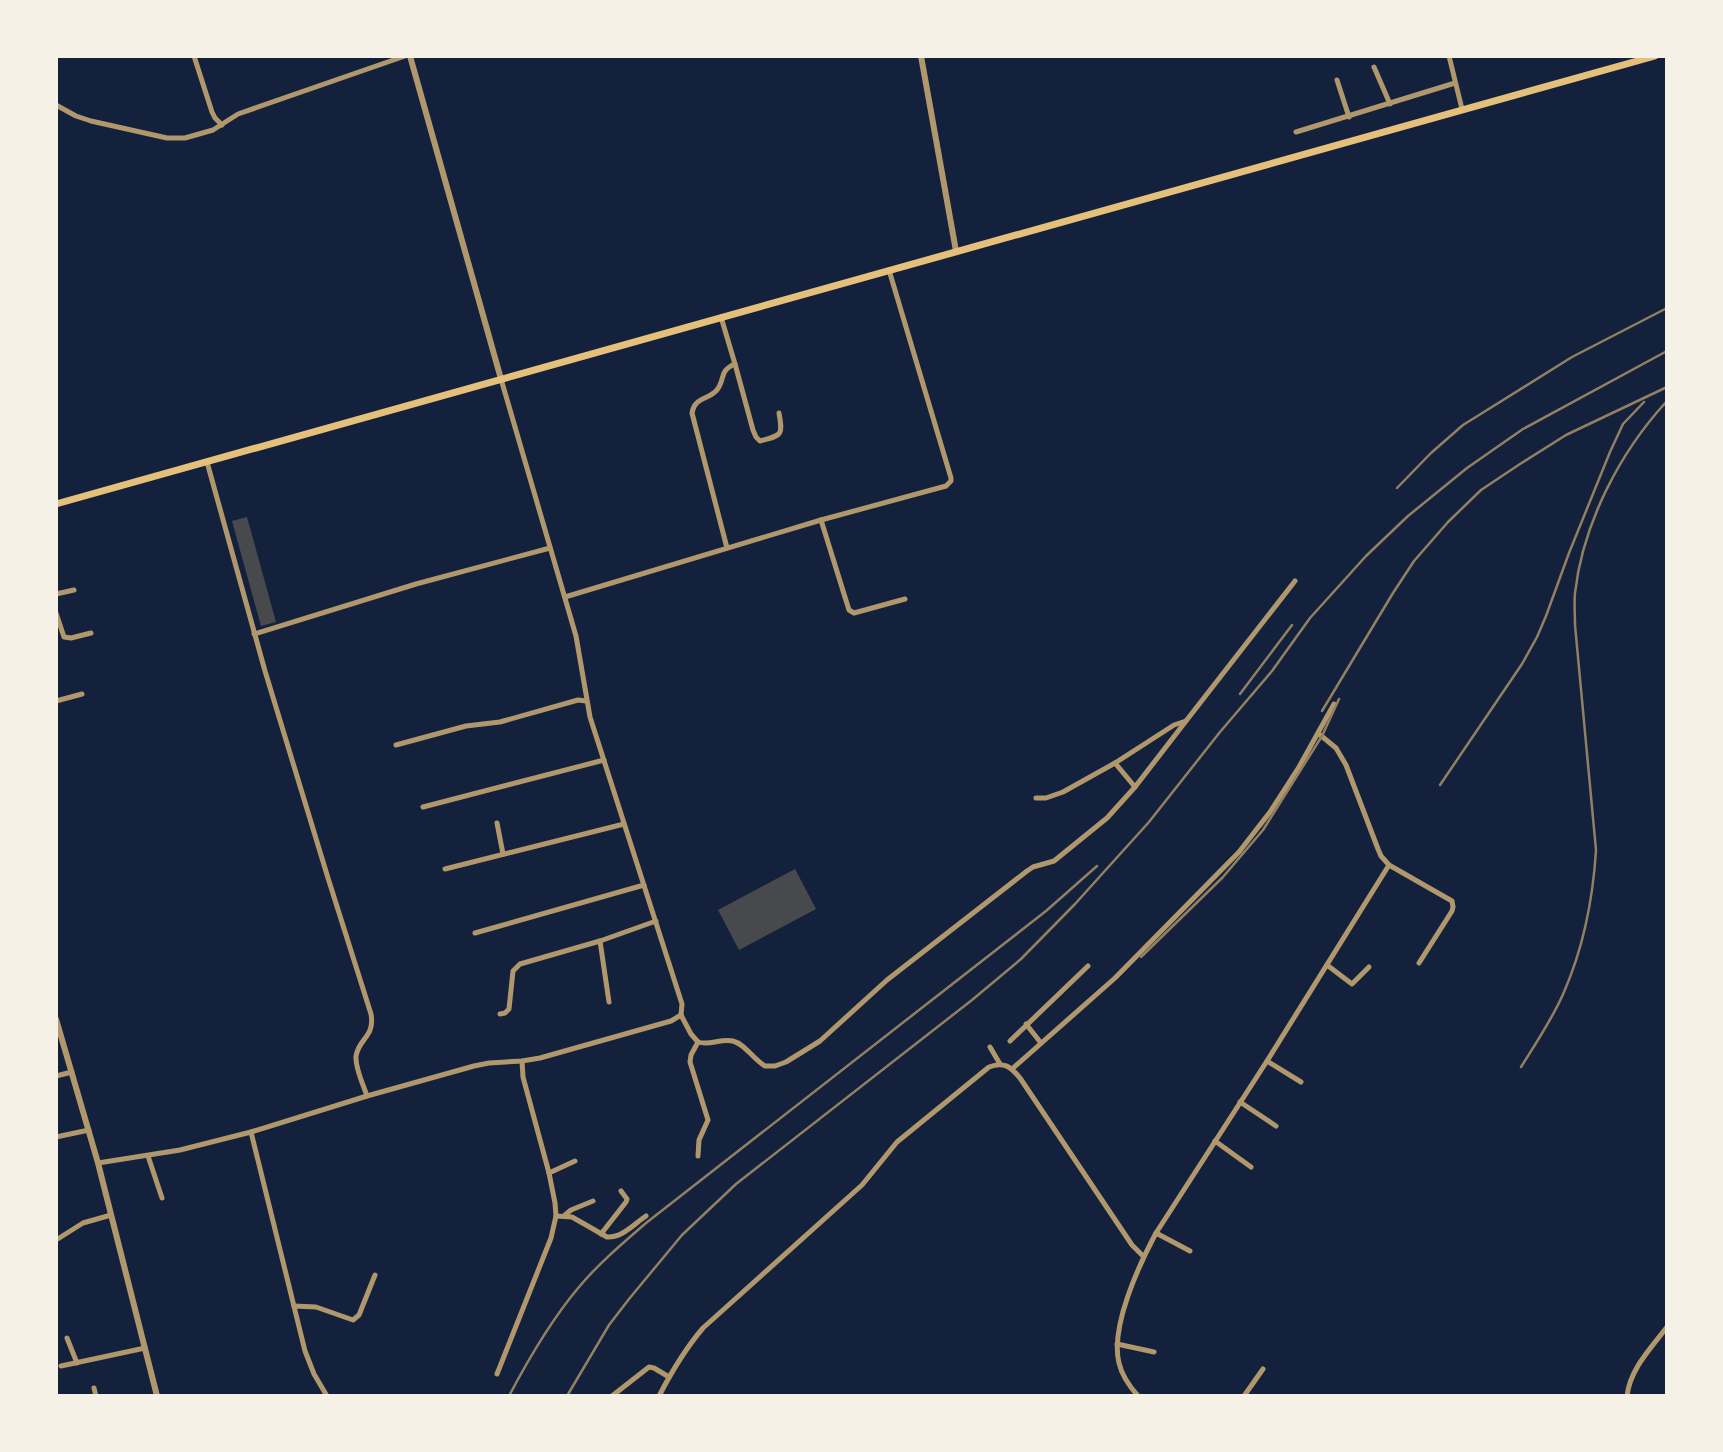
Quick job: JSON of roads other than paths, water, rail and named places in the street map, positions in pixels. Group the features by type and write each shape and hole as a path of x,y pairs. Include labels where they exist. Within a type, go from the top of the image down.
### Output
{"main road":[{"path":"56,504 1655,56"}],"street":[{"path":"194,56 212,112 222,125"},
{"path":"56,105 91,121 167,138 200,135 238,114 408,56 576,636 586,701 682,1004 681,1015 698,1042 709,1044 732,1040 765,1066 786,1062 820,1041 887,981 1027,871 1054,861 1107,818 1135,787 1295,581"},
{"path":"920,56 956,251"},
{"path":"1449,56 1462,109"},
{"path":"1374,67 1390,104"},
{"path":"1337,80 1349,117"},
{"path":"1296,132 1455,83"},
{"path":"565,597 821,520 946,486 951,481 889,270"},
{"path":"721,317 756,438 760,441 781,433 779,413"},
{"path":"727,548 692,409 697,402 714,393 724,371 734,364"},
{"path":"207,462 254,634 371,1014 372,1028 357,1051 356,1058 367,1096"},
{"path":"821,520 849,610 854,613 905,599"},
{"path":"254,634 416,584 550,548"},
{"path":"56,594 74,590"},
{"path":"56,613 64,637 91,633"},
{"path":"56,701 82,694"},
{"path":"396,745 466,726 500,722 573,701 586,701"},
{"path":"1012,1069 1115,978 1240,852 1270,812 1319,734 1334,704"},
{"path":"1036,798 1046,798 1063,792 1174,725 1186,721"},
{"path":"1319,734 1341,755 1381,856 1389,865 1450,899 1454,904 1419,963"},
{"path":"423,807 604,760"},
{"path":"1115,763 1135,787"},
{"path":"497,822 503,854"},
{"path":"445,869 624,824"},
{"path":"1138,1396 1122,1373 1117,1357 1117,1344 1122,1317 1143,1256 1389,865"},
{"path":"475,933 644,885"},
{"path":"500,1014 509,1009 513,971 520,964 600,941 656,921"},
{"path":"600,941 608,1002"},
{"path":"1327,965 1352,984 1369,967"},
{"path":"1010,1041 1088,966"},
{"path":"98,1163 188,1148 474,1066 540,1058 671,1021 681,1015"},
{"path":"56,1019 98,1163 157,1396"},
{"path":"1026,1024 1041,1043"},
{"path":"698,1042 690,1062 708,1120 699,1140 698,1156"},
{"path":"990,1047 1000,1064 1012,1069 1020,1078 1132,1245 1143,1256"},
{"path":"497,1374 551,1238 556,1216 549,1173 523,1077 522,1061"},
{"path":"1267,1061 1301,1082"},
{"path":"659,1396 687,1347 703,1328 862,1185 897,1142 989,1067 1000,1064"},
{"path":"56,1076 72,1072"},
{"path":"1240,1102 1276,1126"},
{"path":"56,1137 89,1130"},
{"path":"251,1132 305,1351 327,1396"},
{"path":"1215,1141 1251,1167"},
{"path":"148,1156 162,1198"},
{"path":"549,1173 575,1161"},
{"path":"601,1234 626,1202 627,1199 621,1191"},
{"path":"565,1215 593,1201"},
{"path":"56,1240 83,1223 111,1215"},
{"path":"556,1216 572,1217 611,1238 617,1237 646,1216"},
{"path":"1156,1233 1190,1251"},
{"path":"294,1306 316,1307 353,1320 359,1315 375,1275"},
{"path":"1627,1396 1635,1368 1667,1327"},
{"path":"67,1338 77,1363"},
{"path":"1117,1344 1154,1352"},
{"path":"61,1366 145,1348"},
{"path":"612,1396 649,1367 669,1377"},
{"path":"1244,1396 1264,1369"},
{"path":"94,1388 96,1396"}],"railway":[{"path":"1397,488 1463,425 1572,357 1667,308"},
{"path":"567,1396 609,1325 682,1235 736,1184 1021,959 1149,822 1272,671 1310,618 1366,556 1408,516 1467,468 1523,429 1667,351"},
{"path":"1322,711 1414,561 1481,490 1566,435 1667,387"},
{"path":"1521,1067 1555,1011 1571,975 1582,940 1593,886 1596,850 1575,625 1579,567 1595,515 1606,490 1634,443 1667,401"},
{"path":"1440,785 1522,664 1537,637 1610,452 1623,424 1644,402"},
{"path":"1240,694 1292,625"},
{"path":"1141,957 1223,877 1263,830 1322,736 1339,699"},
{"path":"509,1396 559,1313 603,1261 646,1223 1046,911 1097,866"}]}
